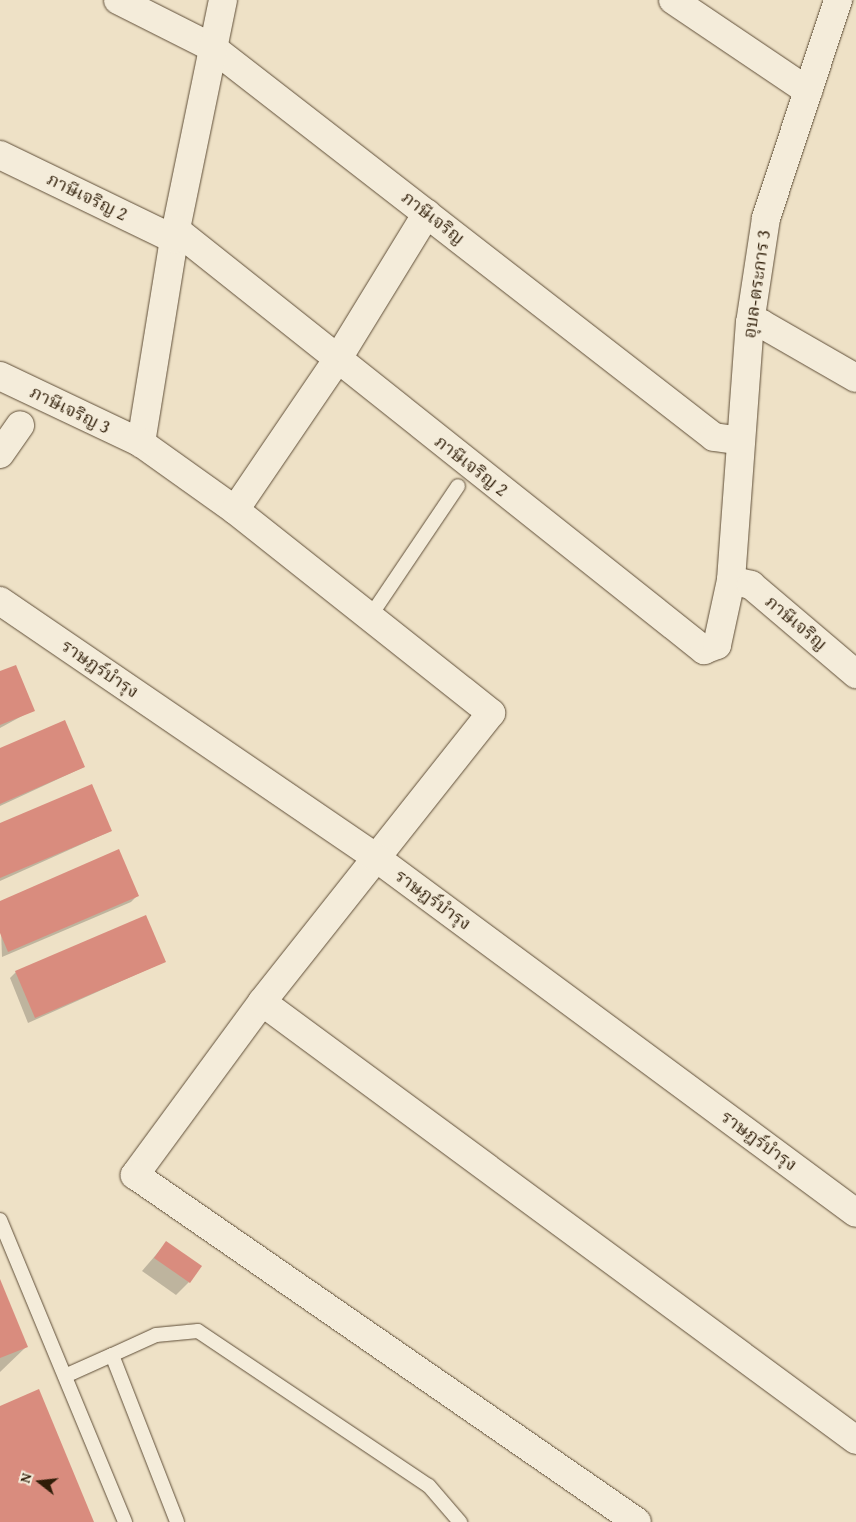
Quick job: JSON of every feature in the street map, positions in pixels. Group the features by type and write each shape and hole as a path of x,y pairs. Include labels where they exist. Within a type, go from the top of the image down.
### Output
{"street":[{"name":"ภาษีเจริญ","path":"118,0 214,48 714,437 741,441"},
{"path":"141,443 175,235 223,0"},
{"path":"673,0 808,91"},
{"name":"อุบล-ตระการ 3","path":"731,580 750,323 766,218 838,0"},
{"name":"ภาษีเจริญ 2","path":"0,155 175,235 337,360 704,650 718,645 731,580"},
{"path":"235,510 337,360 427,213"},
{"path":"750,323 762,324 856,378"},
{"name":"ภาษีเจริญ 3","path":"0,376 141,443 235,510 491,713 379,860"},
{"path":"0,454 20,425"},
{"name":"ภาษีเจริญ","path":"731,580 751,585 856,674"},
{"name":"ราษฎร์บำรุง","path":"0,601 379,860 856,1213"},
{"path":"379,860 262,1002 135,1176 637,1522"},
{"path":"262,1002 856,1440"}],"lane":[{"path":"369,618 458,486"},
{"path":"0,1220 125,1522"},
{"path":"65,1376 156,1335 198,1331 429,1486 460,1522"},
{"path":"112,1355 176,1522"}],"building":[{"path":"16,665 35,711 0,725 0,671"},
{"path":"65,720 85,767 0,804 0,748"},
{"path":"92,784 112,831 0,878 0,823"},
{"path":"119,849 139,896 8,952 0,933 0,901"},
{"path":"146,915 166,962 35,1018 15,971"},
{"path":"166,1241 202,1266 190,1283 154,1258"},
{"path":"0,1279 28,1347 0,1358"},
{"path":"39,1389 94,1522 0,1522 0,1406"}]}
